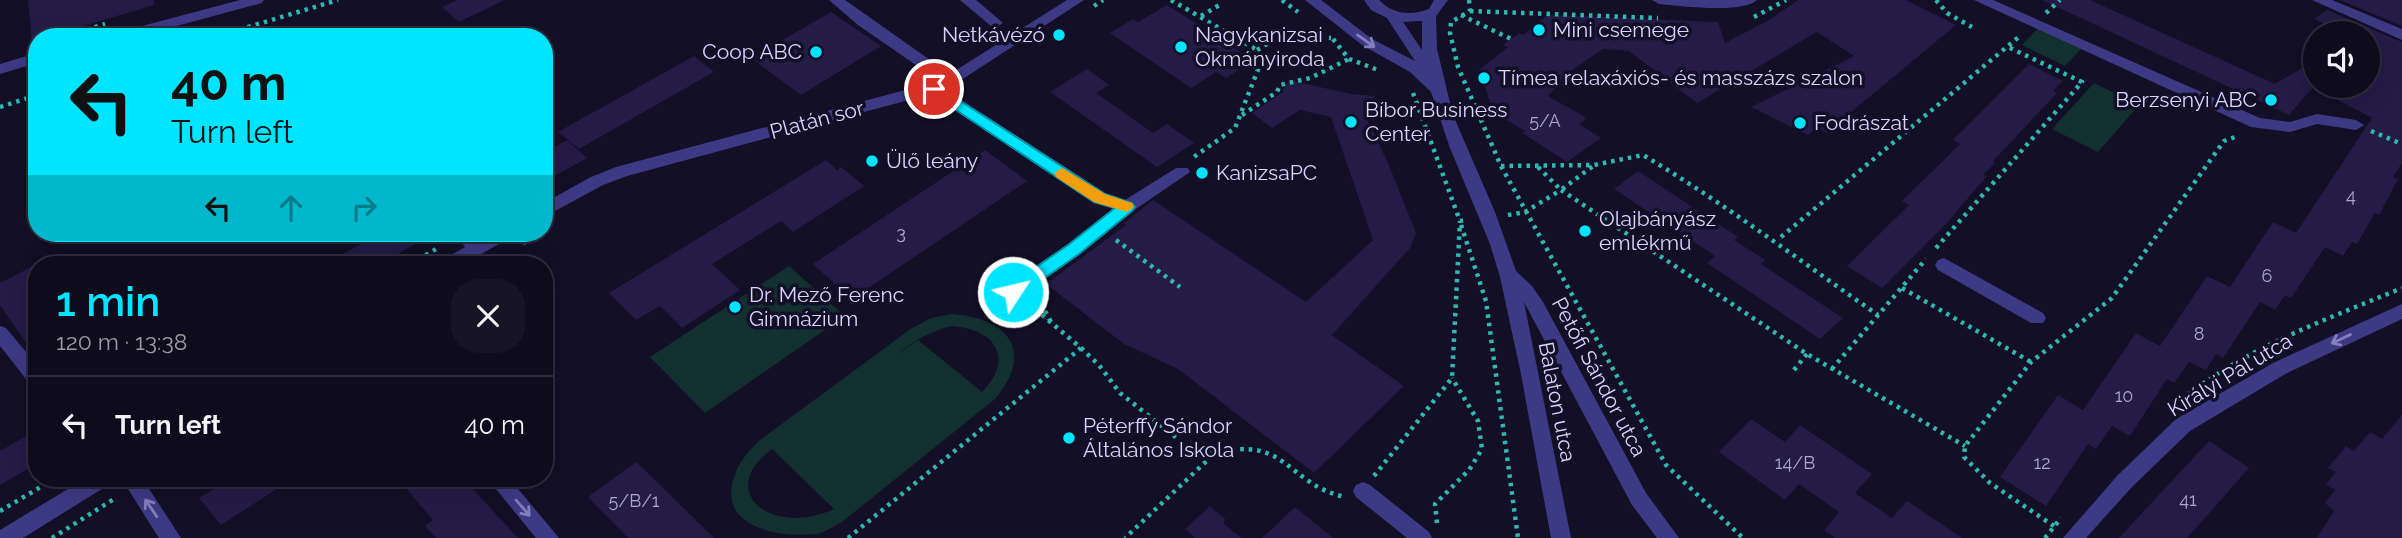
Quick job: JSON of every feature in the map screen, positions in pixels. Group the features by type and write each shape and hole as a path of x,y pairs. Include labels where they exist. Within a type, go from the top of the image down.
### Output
{"street":[{"path":"151,28 257,0"},
{"path":"967,0 996,23"},
{"name":"Platán sor","path":"553,206 597,181 622,171 934,89 1077,0"},
{"path":"1312,0 1376,48 1415,68 1435,83"},
{"path":"1357,0 1372,2 1391,14 1412,18 1436,8 1459,7"},
{"path":"1659,0 1722,3 1750,0"},
{"path":"1981,0 2257,123 2290,127 2317,119 2356,125"},
{"path":"2319,0 2402,35"},
{"path":"845,2 865,24 905,47 950,81"},
{"name":"Petőfi Sándor utca","path":"1435,83 1428,34 1436,8"},
{"name":"Petőfi Sándor utca","path":"1391,14 1435,83 1509,275 1526,291 1537,307 1639,499 1669,538"},
{"path":"0,69 28,61"},
{"path":"934,89 1100,198 1127,207"},
{"path":"993,305 1073,250 1127,207 1182,172"},
{"path":"471,242 477,248"},
{"path":"464,256 488,242"},
{"path":"1936,261 2037,318"},
{"name":"Balaton utca","path":"1509,275 1561,538"},
{"name":"Királyi Pál utca","path":"2073,538 2124,482 2183,425 2280,368 2402,311"},
{"path":"0,333 28,368"},
{"path":"5,538 88,487"},
{"path":"137,487 171,538"},
{"path":"505,487 549,538"},
{"path":"1363,491 1430,532"}],"path":[{"path":"245,28 338,0"},
{"path":"1171,0 1257,50 1261,62 1241,115 1277,92 1280,85 1310,78 1349,59"},
{"path":"1469,0 1470,10"},
{"path":"1750,18 1762,15 1786,0"},
{"path":"1936,0 1947,13 1972,27"},
{"path":"1781,237 2008,47 2060,0"},
{"path":"1201,16 1221,4"},
{"path":"1459,7 1470,10 1663,18"},
{"path":"1459,7 1511,39"},
{"path":"1459,7 1451,22 1450,33 1458,67 1501,166 1525,212 1666,465 1743,538"},
{"path":"1257,50 1284,34 1333,39 1349,59 1381,70"},
{"path":"1949,234 2082,82 2008,47"},
{"path":"1407,83 1460,221 1486,301 1518,538"},
{"path":"0,107 28,98"},
{"path":"2356,125 2402,144"},
{"path":"2054,526 1990,483 1964,457 1965,446 2031,362 2112,298 2224,141 2232,136 2248,136"},
{"path":"1501,166 1594,165 1643,155 1695,185 1731,214 1878,315"},
{"path":"1460,221 1525,212 1594,165"},
{"path":"1538,166 1561,190 1807,354 1965,446"},
{"path":"993,305 1019,294 1099,365 1120,393 1187,446 1201,453 1215,453 1242,446 1277,455 1331,496 1345,497 1363,491 1452,378 1460,221"},
{"path":"1100,228 1180,287"},
{"path":"1832,369 1902,288 1936,261"},
{"path":"1031,286 1052,324"},
{"path":"1902,288 2031,362"},
{"path":"848,538 1081,348"},
{"path":"1794,370 1807,354"},
{"path":"1430,532 1435,504 1476,460 1482,449 1473,410 1465,392 1452,378"},
{"path":"1125,538 1215,453"},
{"path":"0,511 41,487"},
{"path":"52,538 124,487"}],"green space":[{"path":"2040,26 2083,47 2065,66 2022,45"},
{"path":"2094,83 2139,105 2098,152 2052,129"},
{"path":"789,266 845,316 705,413 650,357"},
{"path":"952,314 972,317 988,322 1010,340 1014,353 1013,366 1007,382 995,399 842,522 827,530 817,534 784,534 768,531 742,517 734,506 731,492 735,474 742,460 760,440 912,328 931,318","holes":["952,326 979,333 996,347 997,368 992,380 982,392 918,340 897,355 922,337","772,449 834,509 811,516 790,518 772,514 758,506 750,494 748,480 755,465"]}],"building":[{"path":"28,0 154,0 154,5 77,28 31,28"},
{"path":"457,0 505,0 459,22 442,7"},
{"path":"1798,0 1906,0 1956,25 1826,133 1818,128 1808,135 1751,107 1854,56 1817,32 1697,103 1629,51 1603,49 1571,71 1548,96 1587,118 1579,124 1601,138 1567,162 1522,133 1525,131 1492,108 1479,70 1508,47 1503,45 1519,33 1523,35 1547,15 1718,22 1725,43 1769,20"},
{"path":"2042,0 2090,0 2275,84 2303,68 2304,98 2289,115"},
{"path":"2340,0 2402,0 2402,26"},
{"name":"Nagykanizsai Okmányiroda","path":"1167,5 1253,60 1226,78 1216,72 1191,88 1110,33 1133,19 1138,22"},
{"path":"2327,10 2353,21 2314,19"},
{"name":"Coop ABC","path":"831,12 881,46 801,95 751,58"},
{"path":"2380,33 2402,42 2402,163 2393,177 2398,179 2379,215 2375,213 2357,244 2352,242 2343,256 2325,247 2291,298 2285,295 2275,310 2260,302 2223,358 2216,354 2206,370 2189,362 2174,383 2167,379 2130,436 2112,426 2096,449 2088,444 2046,506 2000,477 2058,395 2083,410 2136,333 2160,346 2207,276 2230,287 2273,222 2296,233 2372,118 2334,98 2380,98"},
{"path":"694,56 714,72 579,149 558,132"},
{"path":"2029,64 2063,81 2053,91 2057,93 1993,161 1995,163 1983,175 1987,176 1945,225 1882,288 1847,266 1909,205 1902,201 1960,144 1953,140"},
{"path":"1087,69 1109,85 1096,93 1153,133 1167,124 1194,143 1157,167 1050,92"},
{"path":"1293,81 1351,94 1375,96 1364,113 1388,163 1416,233 1410,248 1332,335 1404,386 1314,473 1178,369 1124,344 1046,284 1126,225 1124,223 1153,200 1306,302 1373,240 1331,117 1300,110 1272,128 1252,113 1283,92 1285,84"},
{"path":"567,140 587,158 553,177 553,148"},
{"path":"985,150 1027,181 852,299 813,264"},
{"path":"826,160 837,170 841,167 864,186 793,232 781,221 712,264 740,290 682,328 660,306 636,320 609,293"},
{"path":"1638,171 1738,237 1734,240 1765,260 1761,264 1843,318 1820,339 1707,263 1715,256 1614,189"},
{"path":"365,242 415,244 394,256 339,256"},
{"path":"28,269 28,346 0,305 0,283"},
{"path":"2402,415 2402,538 2317,538 2334,511 2325,503 2335,490 2326,484 2336,472 2328,468 2346,446 2354,451 2370,432 2382,439"},
{"path":"1751,419 1785,442 1800,425 1872,474 1855,493 1892,518 1907,501 1962,538 1835,538 1824,530 1839,512 1799,484 1785,500 1719,452"},
{"path":"28,435 28,469 0,485 0,451"},
{"path":"2209,441 2249,468 2187,538 2119,538"},
{"path":"636,462 714,538 628,538 588,497"},
{"path":"217,487 280,487 221,525 199,498"},
{"path":"405,487 471,487 518,538 436,538 425,526 433,520"},
{"path":"1210,506 1226,520 1223,523 1241,538 1195,538 1185,529"},
{"path":"1295,507 1333,538 1262,538"}],"slow traffic":[{"path":"1062,173 1100,198 1127,207"}],"place":[{"name":"Mini csemege","path":"1539,30"},
{"name":"Netkávézó","path":"1059,35"},
{"name":"Nagykanizsai Okmányiroda","path":"1181,47"},
{"name":"Coop ABC","path":"816,52"},
{"name":"Tímea relaxáxiós- és masszázs szalon","path":"1484,78"},
{"name":"Berzsenyi ABC","path":"2271,100"},
{"name":"Bíbor Business Center","path":"1351,122"},
{"name":"Fodrászat","path":"1800,123"},
{"name":"Ülő leány","path":"872,161"},
{"name":"KanizsaPC","path":"1202,173"},
{"name":"Olajbányász emlékmű","path":"1585,231"},
{"name":"Dr. Mező Ferenc Gimnázium","path":"735,307"},
{"name":"Péterffy Sándor Általános Iskola","path":"1069,438"}],"route":[{"path":"934,89 1100,198 1127,207 1073,250 1013,292"}]}
